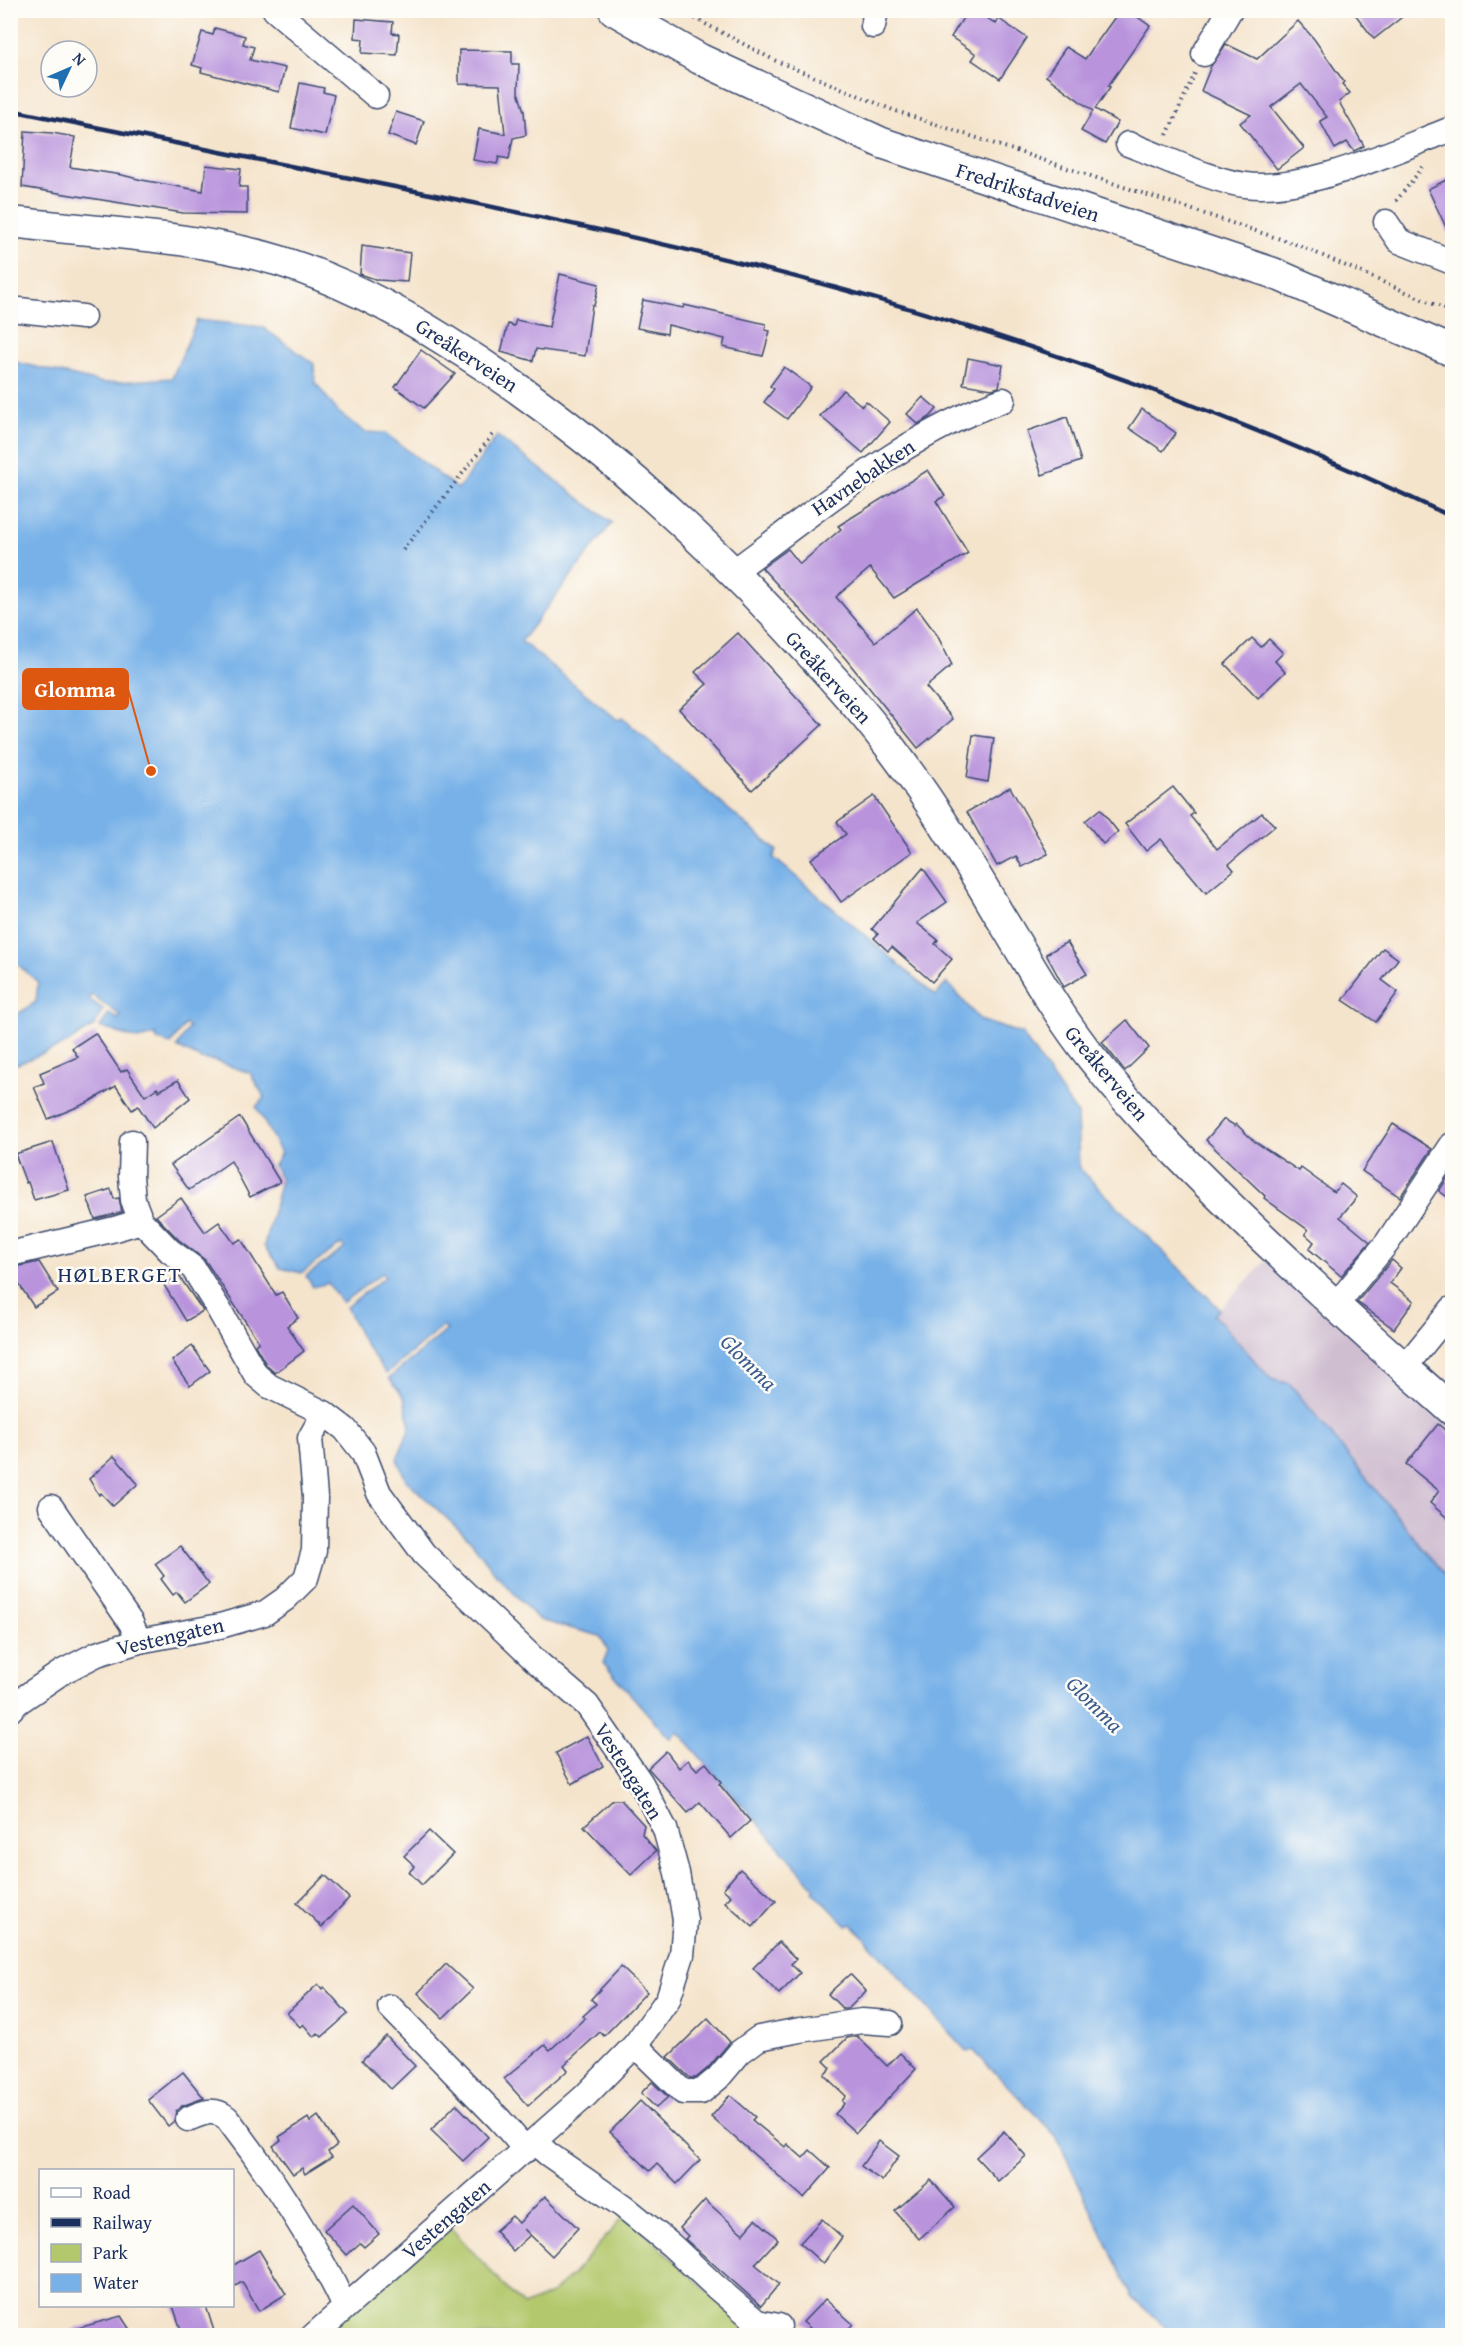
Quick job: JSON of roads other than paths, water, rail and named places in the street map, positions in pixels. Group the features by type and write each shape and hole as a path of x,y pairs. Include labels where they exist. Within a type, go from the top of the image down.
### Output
{"main road":[{"name":"Fredrikstadveien","path":"614,10 699,59 882,143 1273,273 1452,351"},
{"name":"Greåkerveien","path":"10,222 234,250 277,260 360,292 407,317 472,357 552,413 615,463 734,572 846,693 890,747 938,816 1059,1013 1126,1100 1192,1169 1335,1306 1452,1410"}],"street":[{"path":"275,10 376,96"},
{"path":"1204,54 1230,10"},
{"path":"1128,144 1226,180 1245,185 1272,185 1317,179 1452,129"},
{"path":"1386,222 1399,241 1452,262"},
{"path":"10,309 83,317"},
{"name":"Havnebakken","path":"734,572 837,492 923,437 947,422 1003,400"},
{"name":"Vestengaten","path":"132,1142 133,1192 141,1221 170,1251 193,1268 256,1375 269,1386 324,1413 345,1429 363,1452 380,1493 424,1554 586,1706 641,1783 665,1829 677,1873 685,1920 682,1955 668,1999 635,2045 585,2096 530,2146 313,2336"},
{"path":"1335,1306 1387,1243 1452,1145"},
{"path":"10,1254 141,1221"},
{"path":"1404,1368 1452,1309"},
{"name":"Vestengaten","path":"10,1710 62,1672 97,1654 139,1641 220,1626 265,1613 285,1599 306,1578 314,1551 315,1497 310,1438 324,1413"},
{"path":"51,1507 131,1623 139,1641"},
{"path":"390,2007 530,2146 548,2154 623,2206 671,2245 716,2288 757,2322 779,2326"},
{"path":"635,2045 683,2092 701,2092 718,2078 740,2052 759,2038 862,2021 890,2024"},
{"path":"188,2119 212,2111 227,2118 270,2180 333,2282 345,2307"}],"water":[{"path":"197,320 262,327 314,364 315,382 338,412 365,432 385,433 458,489 497,436 612,523 521,641 618,720 622,718 777,851 773,857 936,996 947,982 980,1020 1022,1034 1077,1114 1079,1168 1220,1309 1214,1315 1271,1379 1290,1384 1452,1584 1452,2335 1174,2335 1132,2297 1056,2136 973,2050 967,2052 852,1924 847,1926 813,1891 815,1888 678,1732 670,1739 603,1663 608,1650 600,1636 539,1620 494,1572 471,1541 406,1480 397,1459 410,1427 404,1397 389,1378 447,1330 443,1326 386,1374 363,1341 346,1307 385,1277 382,1273 342,1303 328,1283 313,1287 306,1276 345,1248 341,1244 302,1273 280,1268 264,1246 281,1180 274,1165 281,1153 256,1107 265,1098 250,1073 215,1061 201,1059 177,1047 189,1027 185,1024 171,1044 157,1040 156,1035 137,1039 100,1027 109,1013 118,1019 121,1016 92,995 89,999 103,1009 94,1026 66,1044 11,1065 11,1024 16,1015 36,1002 38,982 10,958 11,361 103,383 172,378"}],"railway":[{"path":"10,110 570,223 762,268 890,303 1017,342 1206,410 1330,461 1452,517"}],"place":[{"name":"Glomma","path":"151,771"}],"district":[{"name":"HØLBERGET","path":"120,1274"}]}
